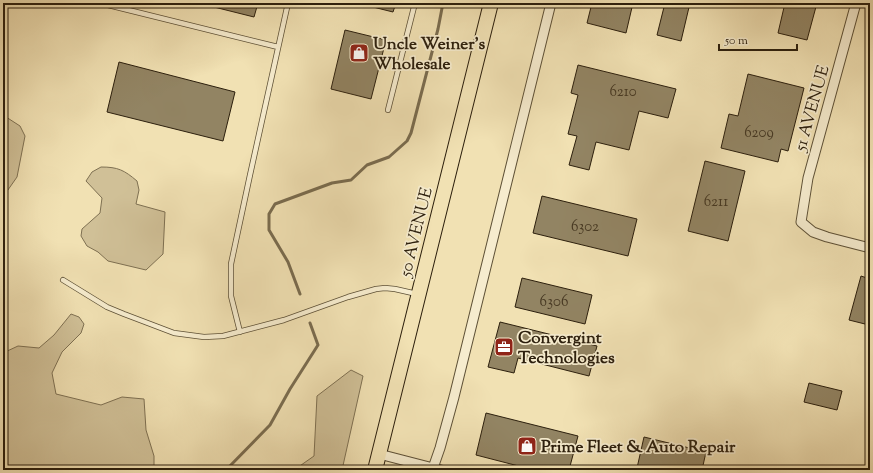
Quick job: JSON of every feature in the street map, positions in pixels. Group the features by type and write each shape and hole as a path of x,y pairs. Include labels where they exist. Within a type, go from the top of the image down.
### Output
{"main road":[{"name":"50 AVENUE","path":"375,470 491,3"}],"street":[{"path":"378,454 435,469 454,398 551,3"},
{"name":"51 AVENUE","path":"856,3 808,178 801,222 813,232 870,248"}],"lane":[{"path":"240,332 231,296 231,264 288,3"},
{"path":"388,110 415,3"},
{"path":"104,4 278,47"},
{"path":"63,280 107,307 150,325 174,333 204,338 223,336 284,320 348,297 376,289 395,289 418,294"}],"shaded area":[{"path":"3,115 20,126 25,136 17,177 3,197"},
{"path":"101,167 120,170 137,181 139,190 136,204 165,212 163,254 146,270 108,261 98,252 87,246 81,236 82,229 100,213 102,198 86,181 92,172"},
{"path":"71,314 79,317 84,324 81,333 62,352 52,373 56,394 101,405 122,397 144,399 146,430 154,456 154,470 3,470 3,353 18,346 39,348 54,335"},
{"path":"351,370 363,376 342,470 294,470 314,456 317,396"}],"building":[{"path":"210,3 258,3 254,17 210,6"},
{"path":"369,3 396,3 393,12 369,6"},
{"path":"592,3 633,3 626,33 587,23"},
{"path":"665,3 690,3 681,41 657,35"},
{"path":"785,3 817,3 807,40 778,33"},
{"path":"345,30 386,40 371,99 331,89"},
{"path":"119,62 235,92 223,141 107,112"},
{"path":"578,65 676,89 668,118 639,111 629,150 596,142 589,170 569,165 577,136 568,134 578,95 571,93"},
{"path":"748,74 804,88 788,151 781,149 778,162 721,148 729,114 738,116"},
{"path":"705,161 745,171 728,241 688,231"},
{"path":"542,196 637,219 628,256 533,233"},
{"path":"861,276 870,279 869,325 849,320"},
{"path":"522,278 592,295 585,324 515,307"},
{"path":"500,322 597,346 589,376 518,358 514,373 488,367"},
{"path":"809,383 842,391 837,410 804,402"},
{"name":"Prime Fleet & Auto Repair","path":"486,413 578,436 569,470 534,470 476,455"},
{"path":"644,437 706,452 702,470 685,470 677,468 677,470 645,470 637,468"}],"waterway":[{"path":"300,294 288,262 269,230 269,214 275,204 332,183 351,180 367,165 389,157 407,141 411,133 438,29 443,3"},
{"path":"226,470 270,425 290,389 318,345 310,323"}],"place":[{"name":"Uncle Weiner's Wholesale","path":"359,53"},
{"name":"Convergint Technologies","path":"504,347"},
{"name":"Prime Fleet & Auto Repair","path":"527,446"}]}
